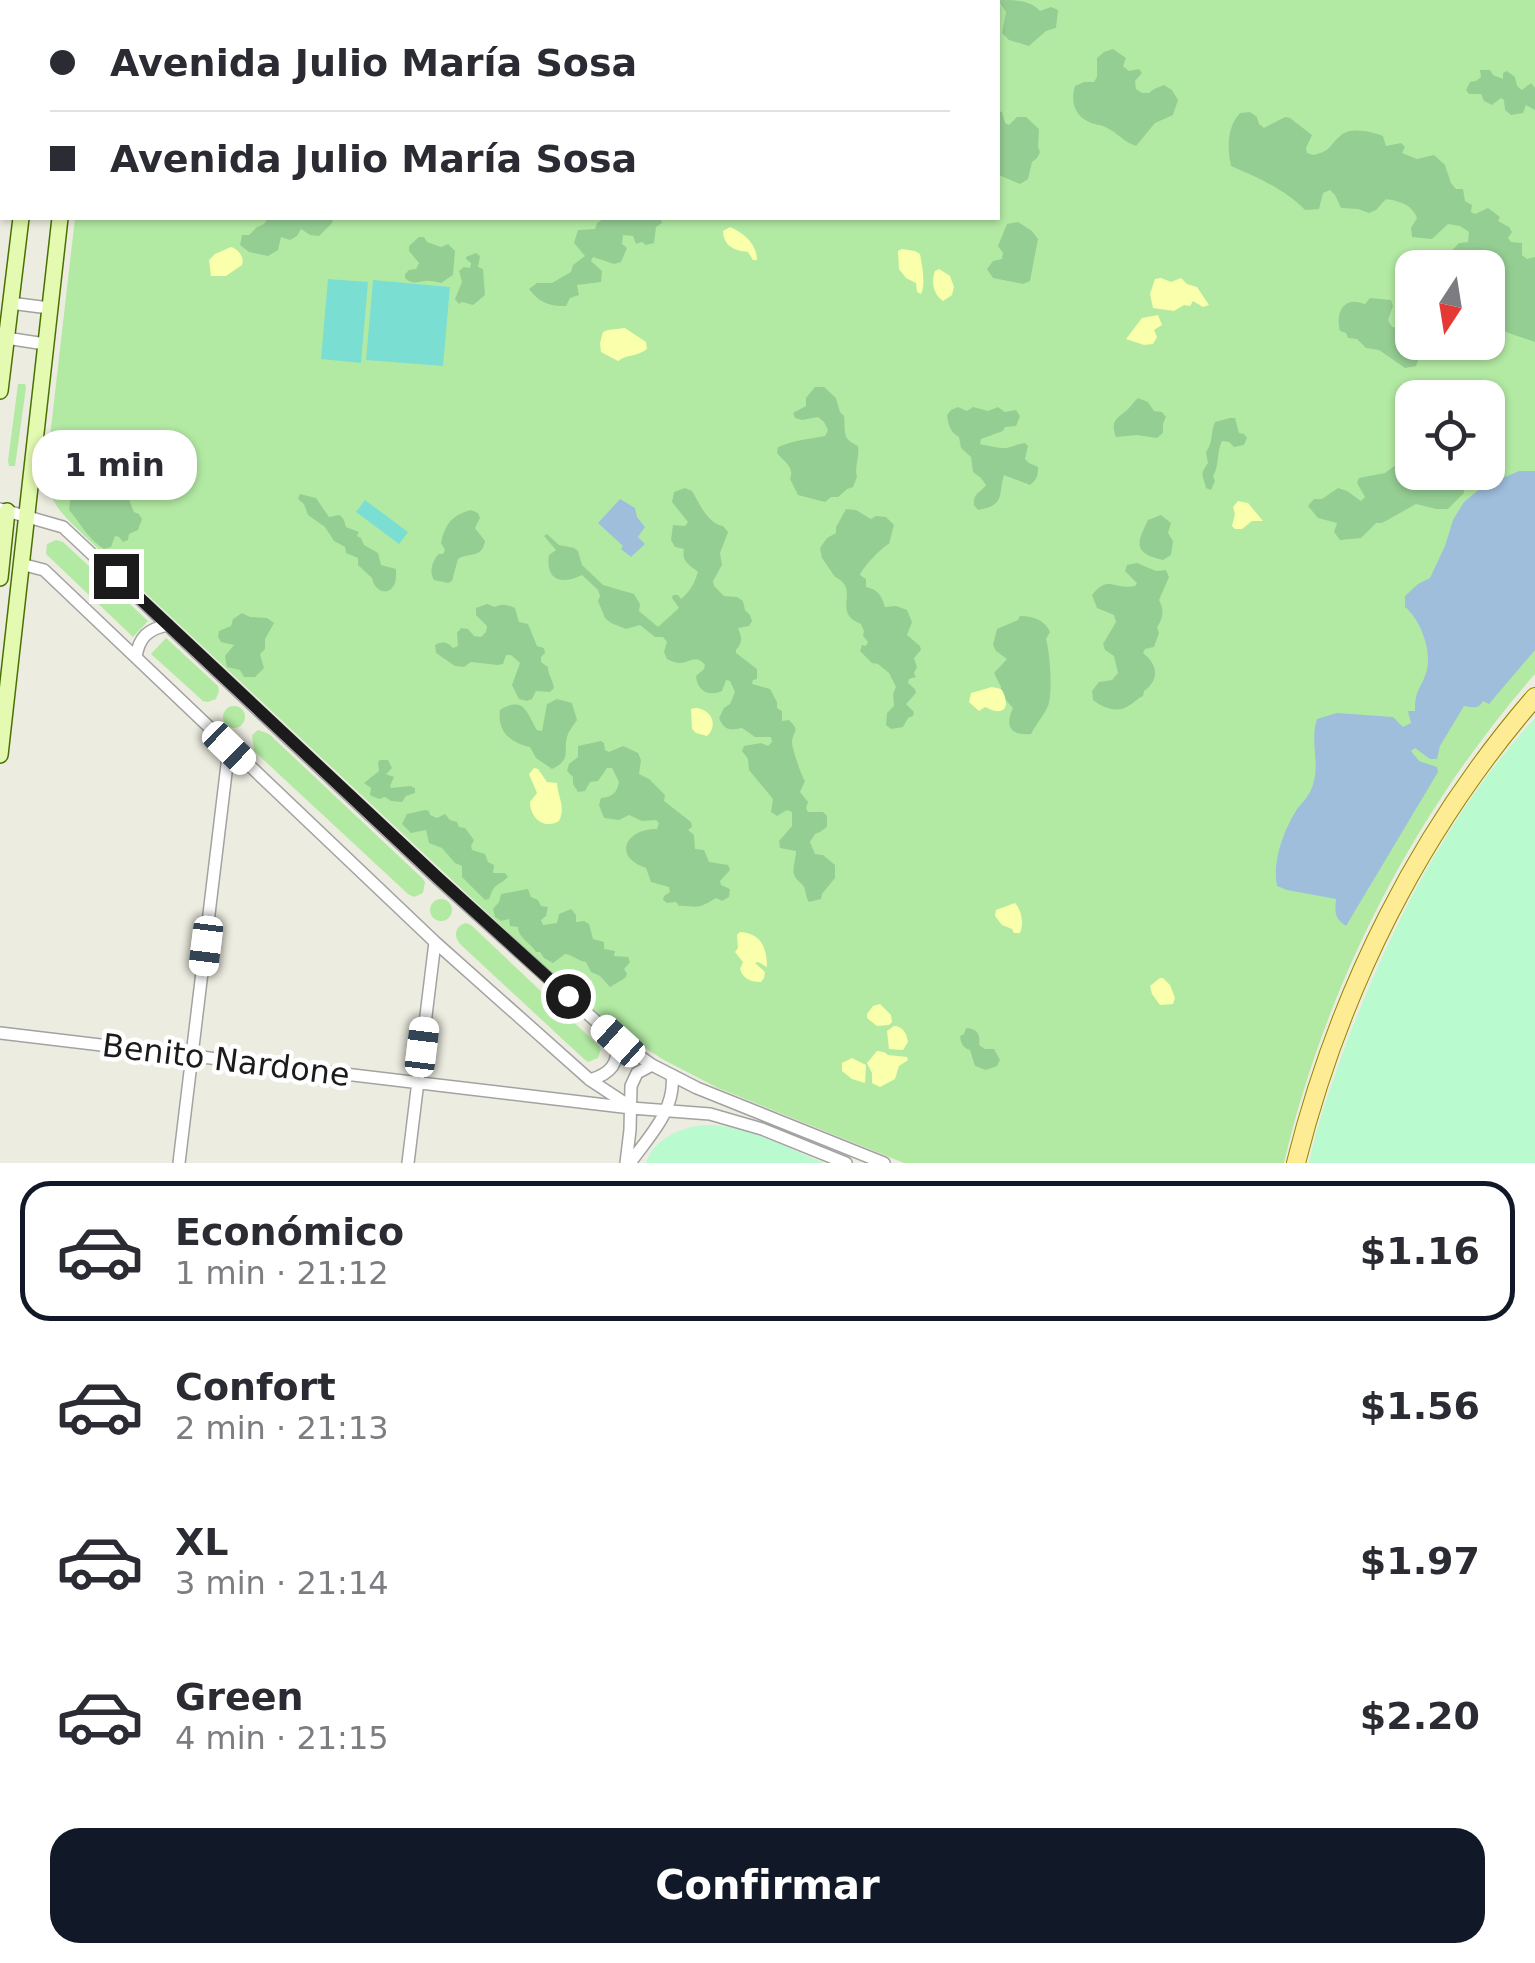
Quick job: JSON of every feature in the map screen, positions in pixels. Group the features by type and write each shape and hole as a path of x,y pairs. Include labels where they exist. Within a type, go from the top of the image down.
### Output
{"main road":[{"path":"0,391 8,288 20,220"},
{"path":"0,755 60,220"},
{"path":"0,578 4,510"},
{"path":"0,654 6,684"},
{"path":"1296,1163 1342,1017 1384,924 1462,790 1498,739 1535,697"}],"street":[{"path":"8,288 49,308"},
{"path":"6,338 45,344"},
{"path":"4,510 64,527 618,1041 652,1066 697,1088 884,1163"},
{"path":"21,564 44,570 435,942 590,1080 632,1108 710,1114 846,1163"},
{"path":"136,657 144,635 168,625"},
{"path":"180,1163 229,748"},
{"path":"408,1163 435,942"},
{"name":"Benito Nardone","path":"0,1033 632,1108"},
{"path":"590,1080 613,1069 618,1041"},
{"path":"628,1163 630,1093 634,1078 652,1066"},
{"path":"628,1163 667,1111 672,1099 672,1075"}],"shaded area":[{"path":"1000,0 1535,0 1535,674 1451,783 1380,903 1324,1030 1284,1163 904,1163 718,1088 664,1060 620,1032 561,982 90,541 56,504 48,470 75,220 1000,220"},
{"path":"1000,0 1027,3 1040,11 1051,7 1058,10 1056,28 1046,31 1029,46 1009,40 1002,33 1006,12"},
{"path":"1113,49 1126,58 1123,66 1129,71 1139,69 1142,73 1135,81 1136,89 1149,93 1164,85 1178,100 1173,115 1155,123 1136,146 1106,127 1082,118 1074,106 1075,86 1094,82 1097,58"},
{"path":"1480,70 1490,70 1503,79 1507,71 1522,90 1531,83 1535,88 1535,110 1526,105 1523,113 1511,115 1501,98 1492,105 1481,94 1469,94 1466,90 1470,82 1481,77"},
{"path":"1000,112 1009,125 1017,117 1026,117 1039,129 1040,152 1032,162 1028,179 1020,184 1000,175"},
{"path":"1250,112 1264,128 1290,118 1312,135 1306,148 1313,155 1326,150 1344,133 1355,131 1383,136 1386,146 1401,143 1405,147 1402,153 1417,159 1434,155 1445,165 1456,189 1463,189 1465,201 1472,205 1471,212 1488,208 1509,227 1511,242 1522,243 1522,255 1527,259 1535,257 1535,342 1505,331 1505,250 1452,250 1459,243 1468,242 1469,232 1448,224 1432,239 1412,237 1411,228 1417,218 1412,209 1386,199 1369,213 1341,208 1330,190 1323,193 1319,209 1305,210 1280,190 1231,166 1230,131 1240,113"},
{"path":"267,220 333,220 319,236 301,229 290,240 281,237 278,250 268,256 249,252 240,245 242,235 249,235"},
{"path":"1018,222 1038,239 1030,281 1023,284 993,278 987,269 993,261 1002,259 998,246 1007,224"},
{"path":"597,223 662,223 656,227 654,243 636,244 633,236 623,235 622,244 627,248 621,262 614,264 593,257 591,261 602,271 601,282 577,285 579,295 570,298 566,306 549,304 537,297 529,289 537,283 552,283 571,272 573,265 585,256 574,243 578,230 595,229"},
{"path":"419,237 441,247 448,244 455,251 453,275 441,283 405,278 419,263 409,246"},
{"path":"476,253 480,256 478,267 483,269 485,295 473,305 459,304 455,299 462,282 459,271 470,268 466,257"},
{"path":"328,279 368,282 361,363 321,359"},
{"path":"373,280 450,287 443,366 366,360"},
{"path":"1370,298 1391,300 1388,320 1395,327 1395,360 1418,360 1416,366 1405,368 1340,331 1343,306 1353,302 1365,304"},
{"path":"18,384 25,384 26,388 15,466 9,466 8,461"},
{"path":"815,387 824,387 836,398 847,437 858,446 853,487 825,502 798,495 790,479 790,468 777,453 778,447 825,436 828,430 818,417 802,420 793,413 806,406 806,398"},
{"path":"1138,398 1166,417 1163,433 1157,438 1116,437 1114,423"},
{"path":"958,407 967,411 973,407 1016,410 1020,416 1016,426 981,439 980,444 1004,448 1025,443 1025,459 1038,467 1037,477 1030,485 1004,475 997,502 978,510 975,498 986,485 973,472 971,457 961,448 959,437 949,425 947,415"},
{"path":"1235,418 1239,433 1247,438 1244,445 1234,447 1222,441 1211,490 1206,488 1202,475 1208,463 1206,452 1215,422"},
{"path":"1395,466 1395,490 1464,493 1448,509 1416,504 1376,523 1361,538 1340,540 1334,532 1337,523 1318,518 1308,506 1338,488 1361,501 1365,497 1357,483 1359,478 1385,473"},
{"path":"1519,471 1535,471 1535,650 1489,704 1483,701 1477,707 1464,706 1440,746 1437,759 1430,759 1415,748 1411,751 1419,761 1437,767 1438,772 1346,926 1336,915 1336,899 1277,886 1276,866 1284,836 1314,781 1317,719 1337,713 1393,717 1403,727 1411,723 1408,711 1415,711 1428,656 1421,628 1405,607 1405,596 1430,578 1464,502 1478,490 1505,490 1505,477"},
{"path":"91,480 99,486 113,480 117,489 125,489 126,499 142,519 128,540 123,542 115,536 111,547 104,549 69,510 76,484"},
{"path":"685,488 692,491 708,517 728,532 720,553 722,565 713,581 724,596 743,601 752,621 749,626 738,628 741,640 736,653 757,669 757,679 752,684 770,689 782,711 782,721 789,720 795,727 792,745 805,781 800,792 808,802 808,812 823,812 827,816 827,827 810,842 815,854 835,865 835,878 821,899 809,902 794,875 796,851 780,848 779,841 792,826 792,812 787,810 777,816 771,812 773,799 749,770 742,751 744,746 768,746 771,737 755,737 742,728 728,729 719,718 735,692 730,681 726,680 722,691 704,691 696,676 705,665 695,659 678,663 667,659 667,642 663,637 655,637 640,625 626,629 611,623 598,601 598,590 582,575 562,580 552,575 548,564 549,555 556,550 544,536 547,534 559,545 578,551 582,565 603,585 634,594 639,611 658,627 679,608 673,595 681,599 698,572 685,560 684,549 675,547 671,540 673,525 685,526 688,522 672,502 674,492"},
{"path":"300,494 316,498 329,517 340,515 346,527 359,532 357,536 364,545 378,553 381,565 396,569 392,588 382,591 376,586 358,565 358,558 346,553 325,527 308,515 298,499"},
{"path":"620,499 635,508 645,527 638,537 645,544 631,557 598,523"},
{"path":"365,500 408,532 399,544 356,512"},
{"path":"846,509 871,519 886,517 894,525 889,544 860,575 866,579 866,587 878,593 885,607 907,610 912,622 907,635 920,646 914,658 916,677 908,683 916,693 906,704 914,712 903,727 891,729 886,725 896,687 889,673 860,651 868,642 864,631 848,613 843,582 822,558 820,548 836,533"},
{"path":"471,510 480,518 475,528 485,541 483,547 478,553 458,559 452,581 434,580 432,567 445,550 441,543 447,526"},
{"path":"1161,515 1171,523 1168,533 1173,541 1171,555 1163,560 1146,554 1140,546 1148,520"},
{"path":"63,542 148,621 133,637 46,554 47,544"},
{"path":"1137,563 1156,571 1166,570 1169,577 1159,600 1163,614 1157,627 1159,633 1154,647 1143,653 1152,662 1155,677 1143,696 1125,708 1111,709 1093,700 1092,691 1099,682 1112,680 1118,673 1114,656 1103,644 1116,622 1114,615 1097,608 1092,595 1107,584 1135,586 1137,583 1125,571 1127,565"},
{"path":"487,604 515,608 519,622 528,624 537,646 544,648 541,662 548,667 554,688 550,692 536,691 532,699 519,699 512,685 520,663 511,655 506,655 503,664 471,662 464,667 455,666 436,653 438,644 458,646 457,633 461,628 481,637 487,626 476,615 476,608"},
{"path":"242,613 274,623 260,654 264,668 255,677 244,677 240,670 227,667 225,656 234,645 221,642 218,637 219,631 231,626"},
{"path":"1020,616 1038,620 1050,632 1046,639 1050,700 1031,734 1011,728 1013,708 1000,694 994,673 1007,659 993,645 997,629"},
{"path":"166,638 218,686 216,699 203,701 151,654"},
{"path":"557,699 572,703 577,720 568,734 565,758 552,769 536,758 530,747 506,735 500,710 515,705 524,708 537,730 542,731 547,704"},
{"path":"234,706 242,709 242,725 234,728 226,725 223,717 226,709"},
{"path":"1535,718 1535,1163 1309,1163 1348,1039 1404,911 1451,829"},
{"path":"258,730 269,734 422,878 423,893 414,897 408,894 254,751 252,735"},
{"path":"601,741 609,752 623,746 638,753 639,774 649,779 665,795 664,801 691,822 688,830 694,835 695,849 704,850 709,862 728,865 730,870 720,881 730,889 729,897 695,907 663,900 670,892 669,887 651,882 646,868 635,863 626,850 631,838 657,829 659,823 629,815 619,820 604,818 599,805 601,798 613,794 619,782 612,768 607,768 598,781 590,782 585,791 578,792 567,771 578,757 578,746"},
{"path":"380,760 388,760 392,768 386,774 394,777 391,788 410,786 415,793 402,802 370,795 371,788 364,783 379,771"},
{"path":"425,810 437,818 445,814 465,828 474,840 472,850 485,854 494,865 493,873 505,873 508,877 494,887 489,899 485,900 462,877 462,866 442,848 429,843 426,830 411,833 402,824 407,814"},
{"path":"528,889 541,906 548,907 541,920 543,925 557,923 559,914 571,909 576,922 589,924 593,939 604,942 604,949 615,951 614,956 628,957 625,978 610,987 591,972 586,962 565,954 553,963 536,952 518,927 510,926 509,919 501,921 495,917 493,909 501,894"},
{"path":"441,899 449,902 449,918 441,921 433,918 430,910 433,902"},
{"path":"466,923 599,1046 598,1058 585,1060 460,944 456,932"},
{"path":"966,1028 977,1033 979,1045 994,1049 1000,1060 997,1066 986,1070 975,1066 970,1050 961,1041"},
{"path":"706,1125 751,1133 824,1163 646,1163 655,1147 670,1135"}],"sand":[{"path":"730,227 749,240 757,260 728,244 723,231"},
{"path":"231,247 240,254 242,265 226,276 211,276 209,260"},
{"path":"898,251 920,254 921,294 916,283 899,269"},
{"path":"939,269 950,276 954,287 952,295 943,301 933,283"},
{"path":"1181,278 1197,287 1209,305 1203,307 1193,301 1190,306 1174,311 1153,308 1150,294 1155,279 1171,282"},
{"path":"1158,315 1162,325 1154,330 1157,337 1153,344 1126,339 1142,318"},
{"path":"625,328 646,342 647,349 618,361 601,352 603,332"},
{"path":"129,446 139,449 139,464 144,453 160,458 163,466 154,483 137,483 123,470 120,453"},
{"path":"1238,501 1248,503 1263,521 1252,521 1235,529 1233,507"},
{"path":"992,687 1003,692 1006,703 1001,711 985,707 979,711 969,702 971,693"},
{"path":"691,709 712,718 707,736 692,729"},
{"path":"534,768 547,782 557,783 562,811 559,821 543,823 532,813 530,802 537,793 529,774"},
{"path":"1015,903 1022,917 1020,933 1002,925 995,916 996,910"},
{"path":"740,932 753,935 764,948 767,967 755,963 765,972 761,982 748,979 741,972 743,962 735,952"},
{"path":"1160,978 1170,985 1173,1004 1160,1005 1152,994 1150,986"},
{"path":"880,1004 891,1015 889,1025 877,1026 867,1018 873,1006"},
{"path":"894,1026 907,1036 903,1050 889,1049 887,1031"},
{"path":"877,1051 908,1060 899,1066 895,1079 880,1087 872,1083 867,1063"},
{"path":"852,1058 866,1065 865,1083 842,1071 842,1063"}],"route":[{"path":"116,576 568,996"}]}
